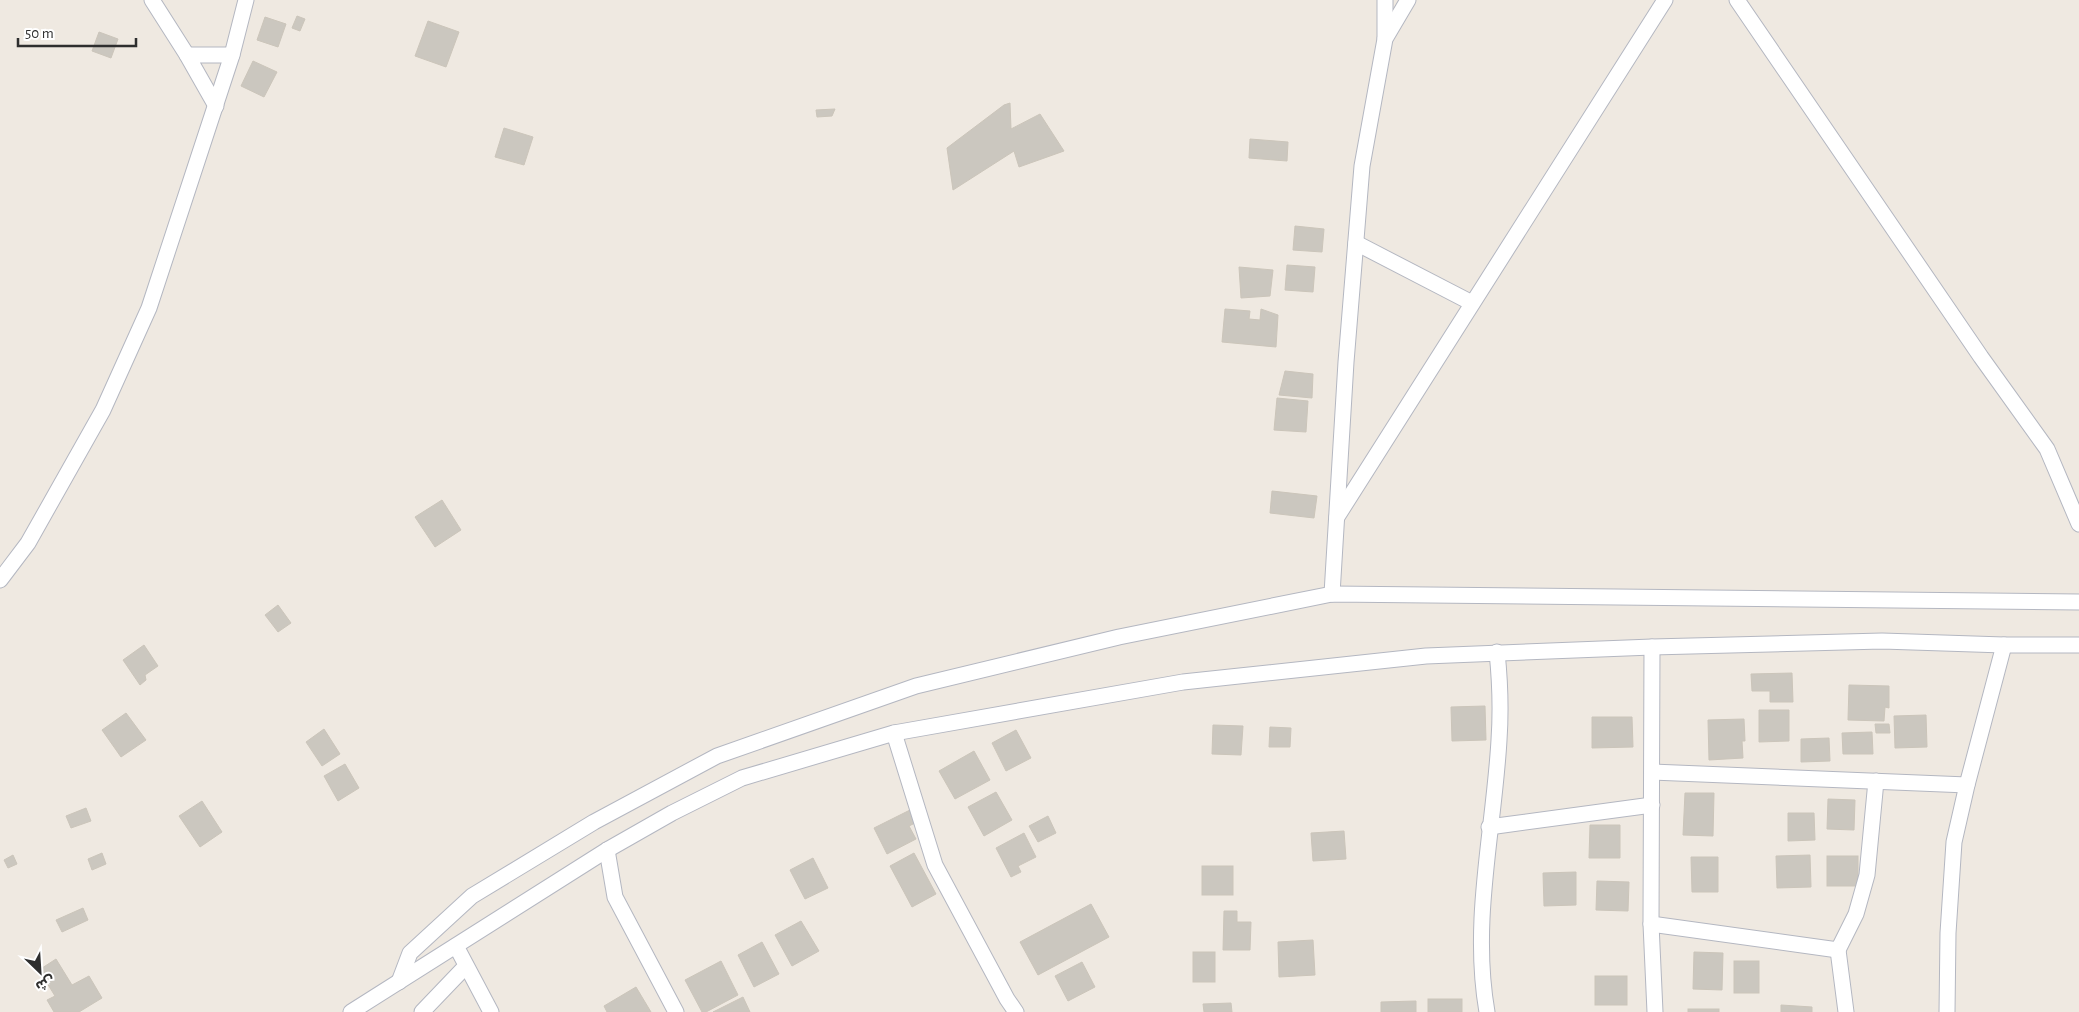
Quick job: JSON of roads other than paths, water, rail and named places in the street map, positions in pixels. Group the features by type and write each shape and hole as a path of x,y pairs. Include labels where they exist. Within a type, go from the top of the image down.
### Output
{"street":[{"path":"152,0 187,55 216,106"},
{"path":"0,580 28,543 103,410 146,316 216,106 246,0"},
{"path":"1332,594 1346,362 1362,166 1385,39 1385,0"},
{"path":"1385,39 1408,0"},
{"path":"1336,516 1664,0"},
{"path":"1737,0 2046,449 2079,524"},
{"path":"187,55 232,54"},
{"path":"1356,243 1472,303"},
{"path":"399,982 410,952 472,896 594,822 718,756 916,686 1120,637 1332,594 2079,602"},
{"path":"351,1012 607,850 672,813 742,778 894,733 1183,682 1426,656 1497,652 1882,641 2004,645 2079,645"},
{"path":"1947,1012 1948,933 1954,842 2004,645"},
{"path":"1652,647 1651,924 1655,1012"},
{"path":"1488,1012 1485,997 1481,926 1489,827 1499,739 1497,652"},
{"path":"894,733 935,865 1016,1012"},
{"path":"1652,772 1967,785"},
{"path":"1846,1012 1838,950 1856,914 1867,875 1876,781"},
{"path":"1489,827 1652,805"},
{"path":"607,850 615,897 676,1012"},
{"path":"1651,924 1838,950"},
{"path":"456,946 490,1012"},
{"path":"422,1012 466,966"}]}
